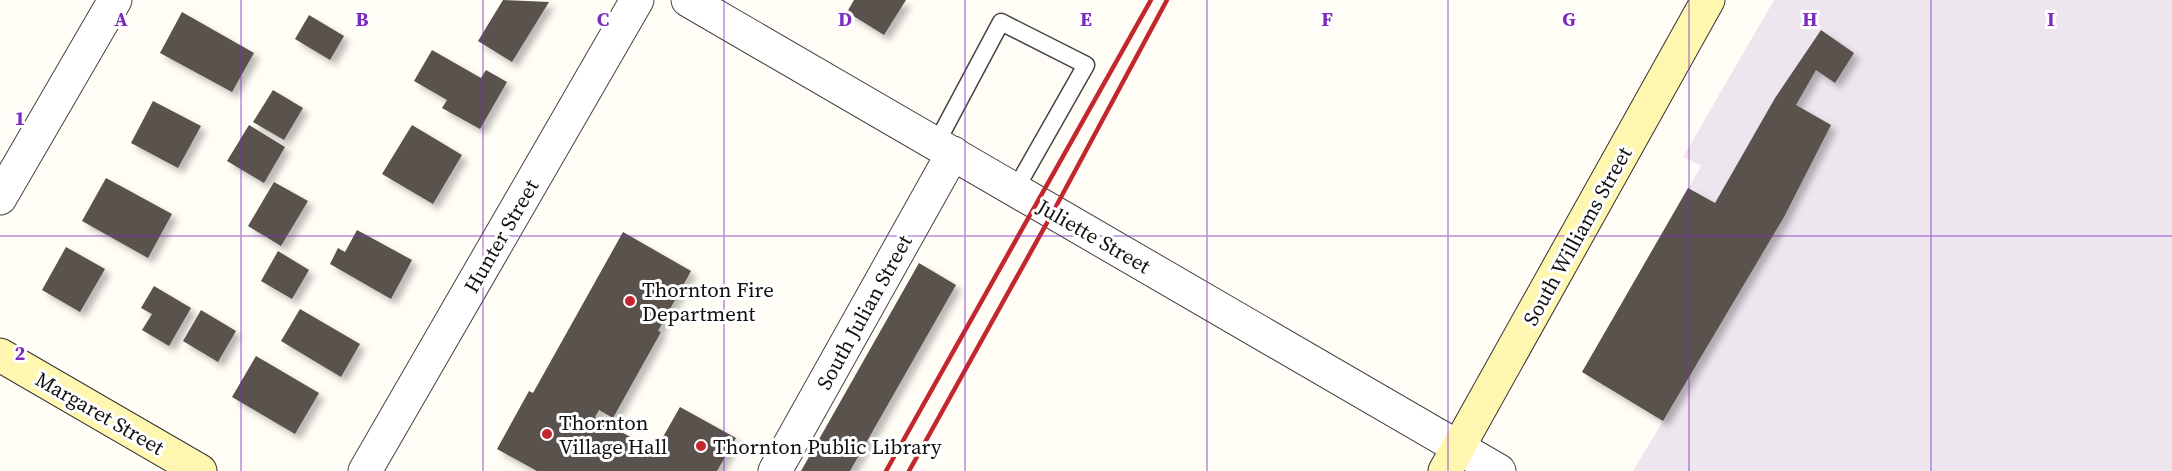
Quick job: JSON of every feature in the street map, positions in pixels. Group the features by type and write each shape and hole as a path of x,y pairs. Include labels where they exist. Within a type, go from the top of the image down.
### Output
{"street":[{"path":"0,198 115,0"},
{"name":"Hunter Street","path":"364,471 637,0"},
{"name":"Juliette Street","path":"688,0 1015,190 1451,459 1499,471"},
{"name":"South Williams Street","path":"1451,459 1708,0"},
{"name":"South Julian Street","path":"775,471 944,149"},
{"name":"Margaret Street","path":"0,355 200,471"}],"lane":[{"path":"944,149 1001,22 1086,65 1015,190"}],"shaded area":[{"path":"1774,0 2172,0 2172,471 1633,471 1663,421 1582,372 1701,166 1683,157"}],"building":[{"path":"503,0 549,2 512,62 478,41"},
{"path":"854,0 906,0 884,35 847,12"},
{"path":"182,12 254,53 232,92 160,53"},
{"path":"309,15 344,36 330,60 295,39"},
{"path":"1821,30 1854,53 1835,83 1816,70 1796,105 1831,125 1784,217 1663,421 1582,372 1688,188 1715,203 1775,98"},
{"path":"432,50 481,78 486,70 507,82 480,129 442,108 447,100 414,81"},
{"path":"273,90 303,108 284,140 253,122"},
{"path":"153,101 201,126 178,168 131,143"},
{"path":"249,125 285,147 264,183 227,161"},
{"path":"412,125 462,155 433,204 382,174"},
{"path":"106,178 172,214 148,258 82,221"},
{"path":"274,182 308,201 281,246 248,226"},
{"path":"357,230 412,260 391,299 330,264 338,248 345,252"},
{"path":"623,232 691,271 658,331 661,332 613,418 599,410 595,417 655,451 680,407 736,438 717,471 537,471 497,449 529,391 533,393"},
{"path":"66,247 105,269 80,312 42,290"},
{"path":"278,251 309,270 292,299 261,281"},
{"path":"919,263 956,285 850,471 801,471"},
{"path":"154,286 191,308 169,346 142,330 152,314 141,308"},
{"path":"300,309 360,344 341,377 281,341"},
{"path":"201,310 236,331 218,362 183,341"},
{"path":"256,356 319,393 295,434 232,397"}],"railway":[{"path":"886,471 1151,0"},
{"path":"909,471 1053,212 1167,0"}],"place":[{"name":"Thornton Fire Department","path":"630,301"},
{"name":"Thornton Village Hall","path":"547,434"},
{"name":"Thornton Public Library","path":"701,446"}]}
